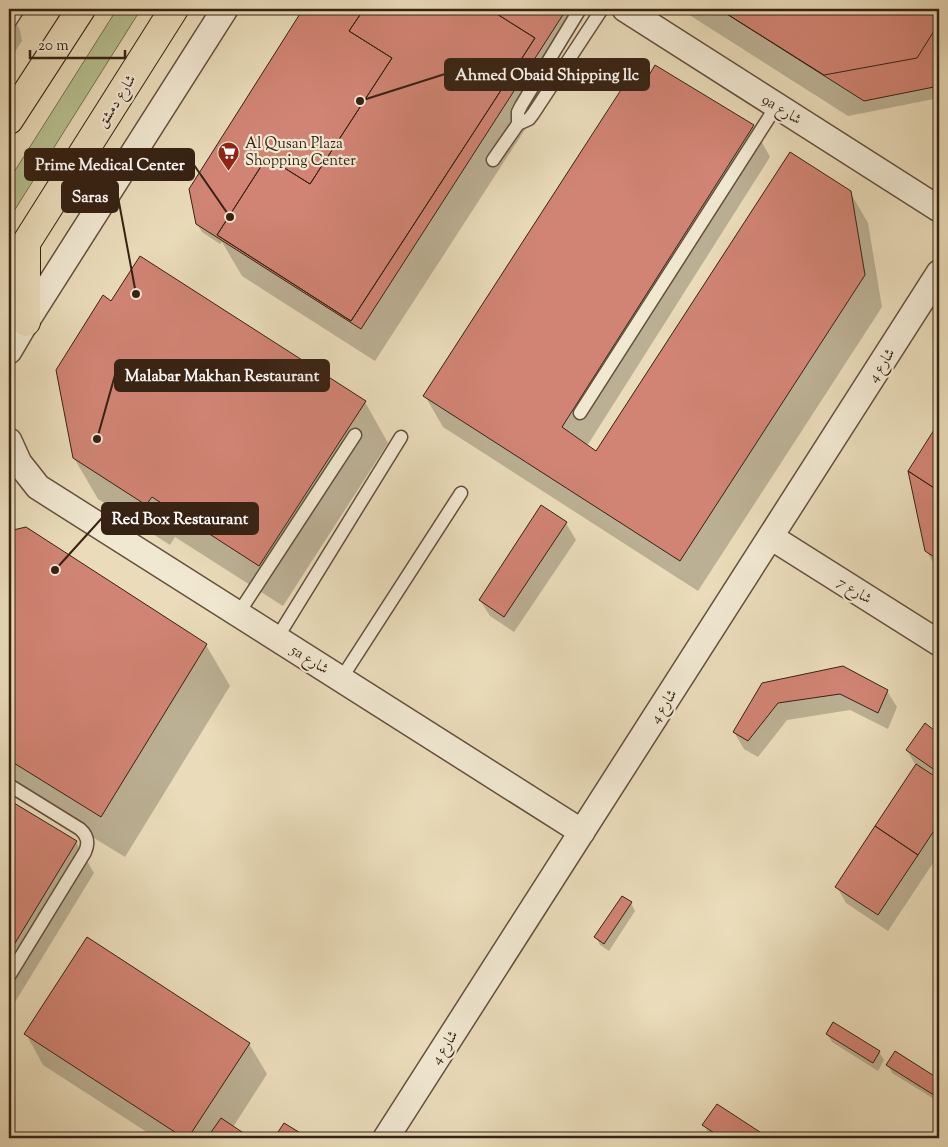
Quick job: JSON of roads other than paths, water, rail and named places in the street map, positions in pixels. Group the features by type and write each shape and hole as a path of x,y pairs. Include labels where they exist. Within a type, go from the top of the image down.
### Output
{"main road":[{"path":"9,120 81,9"},
{"name":"شارع دمشق","path":"9,270 174,9"},
{"path":"26,243 26,322"}],"street":[{"path":"9,350 224,9"},
{"name":"9a شارع","path":"625,9 939,208"},
{"name":"شارع 4","path":"386,1138 939,273"},
{"name":"5a شارع","path":"9,441 19,463 38,487 582,832"},
{"name":"5a شارع","path":"9,482 38,487"},
{"name":"شارع 7","path":"771,537 939,643"}],"lane":[{"path":"9,23 18,9"},
{"path":"518,124 518,112 524,100 580,9"},
{"path":"492,160 518,124 533,114 602,9"},
{"path":"580,413 777,105"},
{"path":"238,614 355,435"},
{"path":"276,638 401,437"},
{"path":"341,679 461,493"},
{"path":"9,785 80,828 85,833 87,846 9,976"}],"place":[{"name":"Ahmed Obaid Shipping llc","path":"360,101"},
{"name":"Al Qusan Plaza Shopping Center","path":"229,171"},
{"name":"Prime Medical Center","path":"230,217"},
{"name":"Saras","path":"136,294"},
{"name":"Malabar Makhan Restaurant","path":"97,439"},
{"name":"Red Box Restaurant","path":"55,570"}]}
